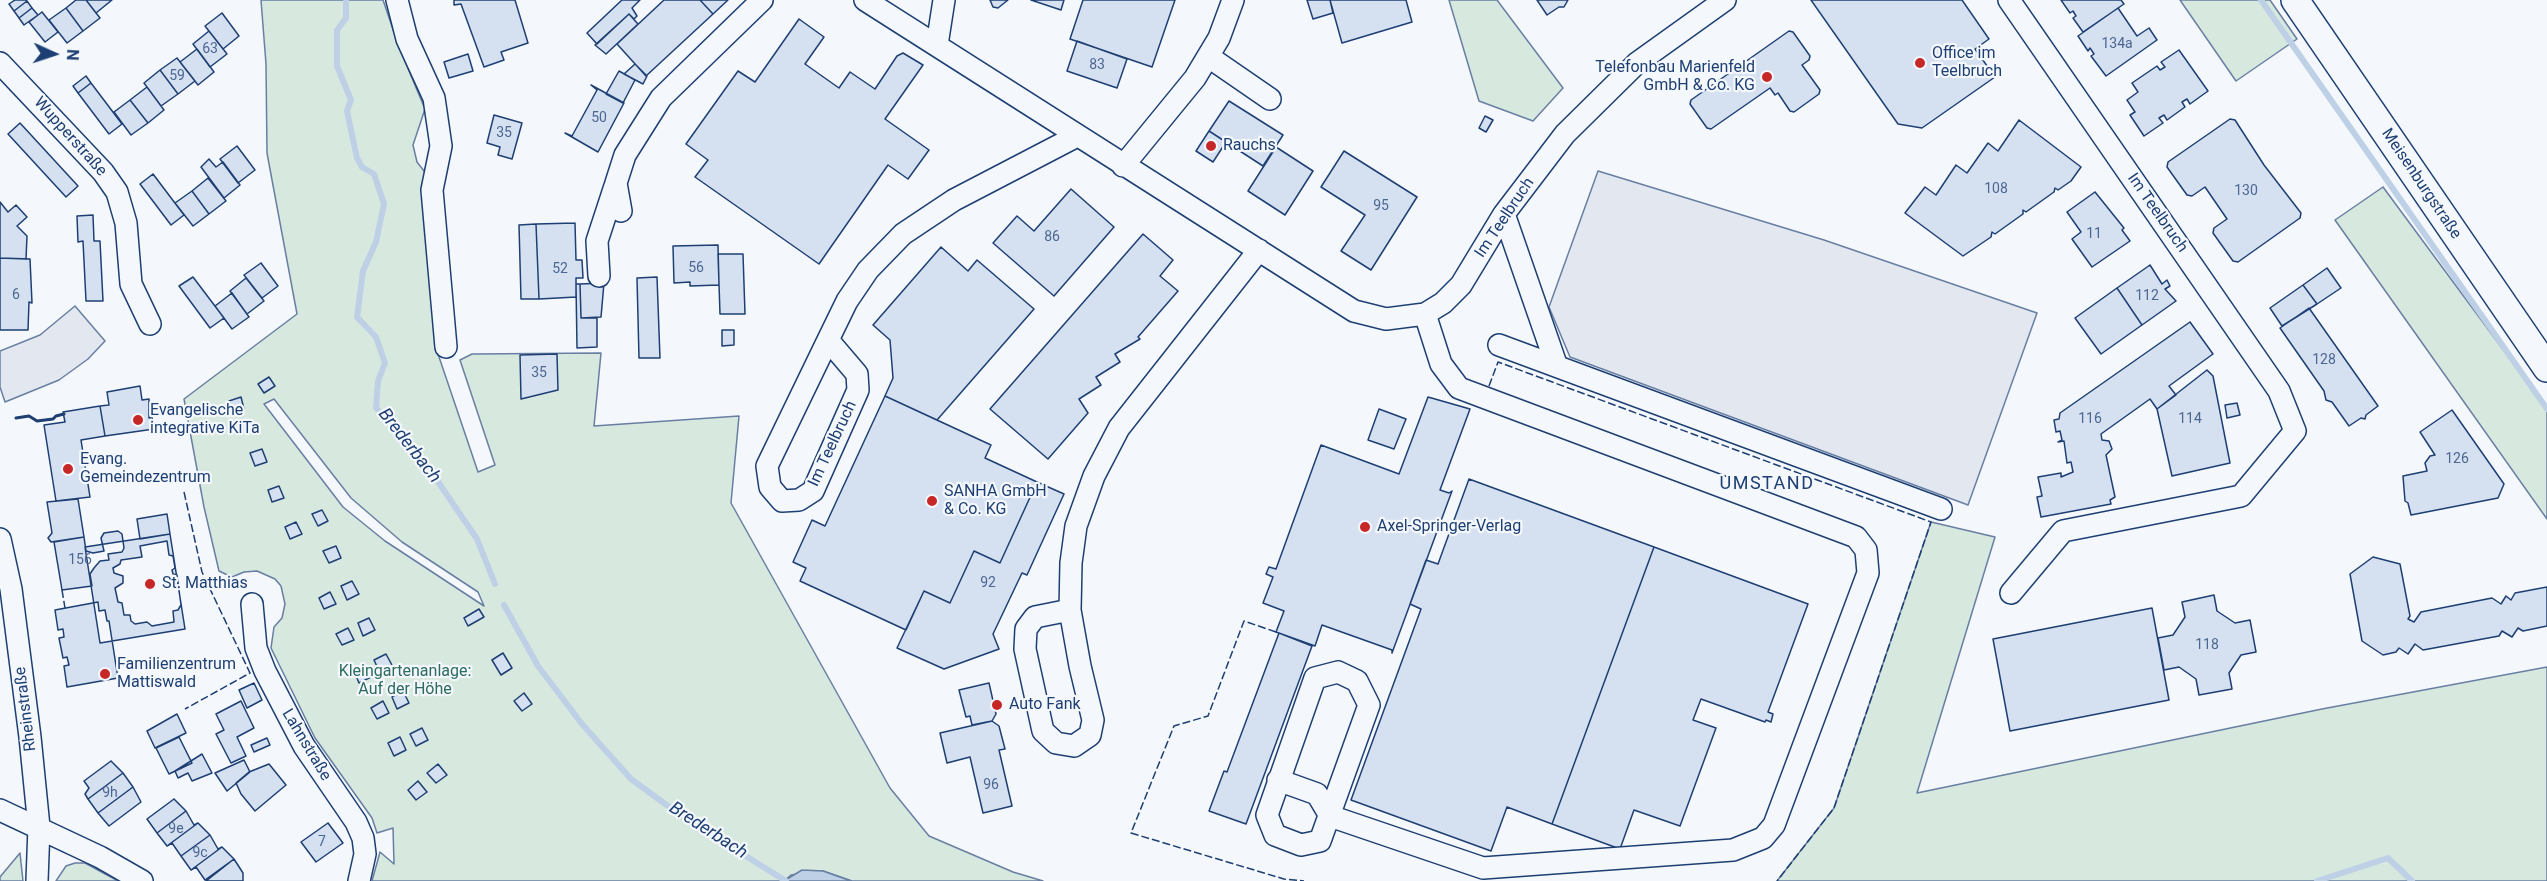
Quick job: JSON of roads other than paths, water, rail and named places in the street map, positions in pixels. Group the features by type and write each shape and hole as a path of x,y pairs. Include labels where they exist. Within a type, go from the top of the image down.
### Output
{"main road":[{"name":"Meisenburgstraße","path":"2295,0 2547,368"}],"street":[{"path":"397,0 407,39 434,98 441,146 432,190 446,347"},
{"path":"599,276 597,241 625,155 661,98 762,0"},
{"name":"Im Teelbruch","path":"865,0 1354,311 1386,319 1425,314 1443,303 1461,285 1504,214 1565,134 1637,63 1725,0"},
{"path":"937,45 944,0"},
{"path":"1123,166 1195,78 1209,57 1233,0"},
{"name":"Im Teelbruch","path":"2009,0 2273,381 2295,431 2241,496 2063,531 2011,593"},
{"path":"1209,57 1270,99"},
{"name":"Wupperstraße","path":"0,63 103,172 117,192 126,223 131,284 150,324"},
{"name":"Im Teelbruch","path":"828,340 857,374 858,390 813,491 799,500 782,501 770,487 768,466 828,340 847,301 868,270 903,234 954,200 1077,136"},
{"path":"616,183 621,211"},
{"path":"1504,214 1556,364"},
{"path":"1070,610 1035,617 1026,629 1025,649 1043,731 1056,743 1074,746 1090,735 1093,720 1070,610 1071,563 1076,526 1094,476 1119,428 1259,250"},
{"path":"1278,780 1317,794 1330,816 1483,868 1733,850 1763,838 1774,825 1868,573 1866,550 1856,537 1459,388 1441,364 1425,314"},
{"path":"1499,345 1556,364 1941,509"},
{"name":"Rheinstraße","path":"0,539 18,640 39,827 37,881"},
{"name":"Lahnstraße","path":"252,604 256,648 265,671 304,746 357,822 365,854 359,881"},
{"path":"1338,672 1357,681 1368,705 1330,816 1320,840 1301,845 1275,835 1267,815 1315,678 1338,672"},
{"path":"0,810 39,827 142,881"}],"water":[{"path":"802,870 823,871 851,881 784,881"}],"waterway":[{"name":"Brederbach","path":"346,0 346,18 337,30 337,66 351,100 347,111 357,158 362,167 374,174 384,204 376,242 363,271 357,317 376,337 385,363 378,381 376,408 415,448 477,539 495,584"},
{"path":"2261,0 2547,409"},
{"name":"Brederbach","path":"504,605 538,666 582,724 631,779 683,817 786,881"},
{"name":"Brederbach","path":"2317,881 2388,858 2412,881"}],"place":[{"name":"Office im Teelbruch","path":"1920,63"},
{"name":"Telefonbau Marienfeld GmbH & Co. KG","path":"1767,77"},
{"name":"Rauchs","path":"1211,146"},
{"name":"Evangelische integrative KiTa","path":"138,420"},
{"name":"Evang. Gemeindezentrum","path":"68,469"},
{"name":"SANHA GmbH & Co. KG","path":"932,501"},
{"name":"Axel-Springer-Verlag","path":"1365,527"},
{"name":"St. Matthias","path":"150,584"},
{"name":"Familienzentrum Mattiswald","path":"105,674"},
{"name":"Auto Fank","path":"997,705"}],"district":[{"name":"UMSTAND","path":"1767,484"}],"park label":[{"name":"Kleingartenanlage: Auf der Höhe","path":"405,681"}]}
